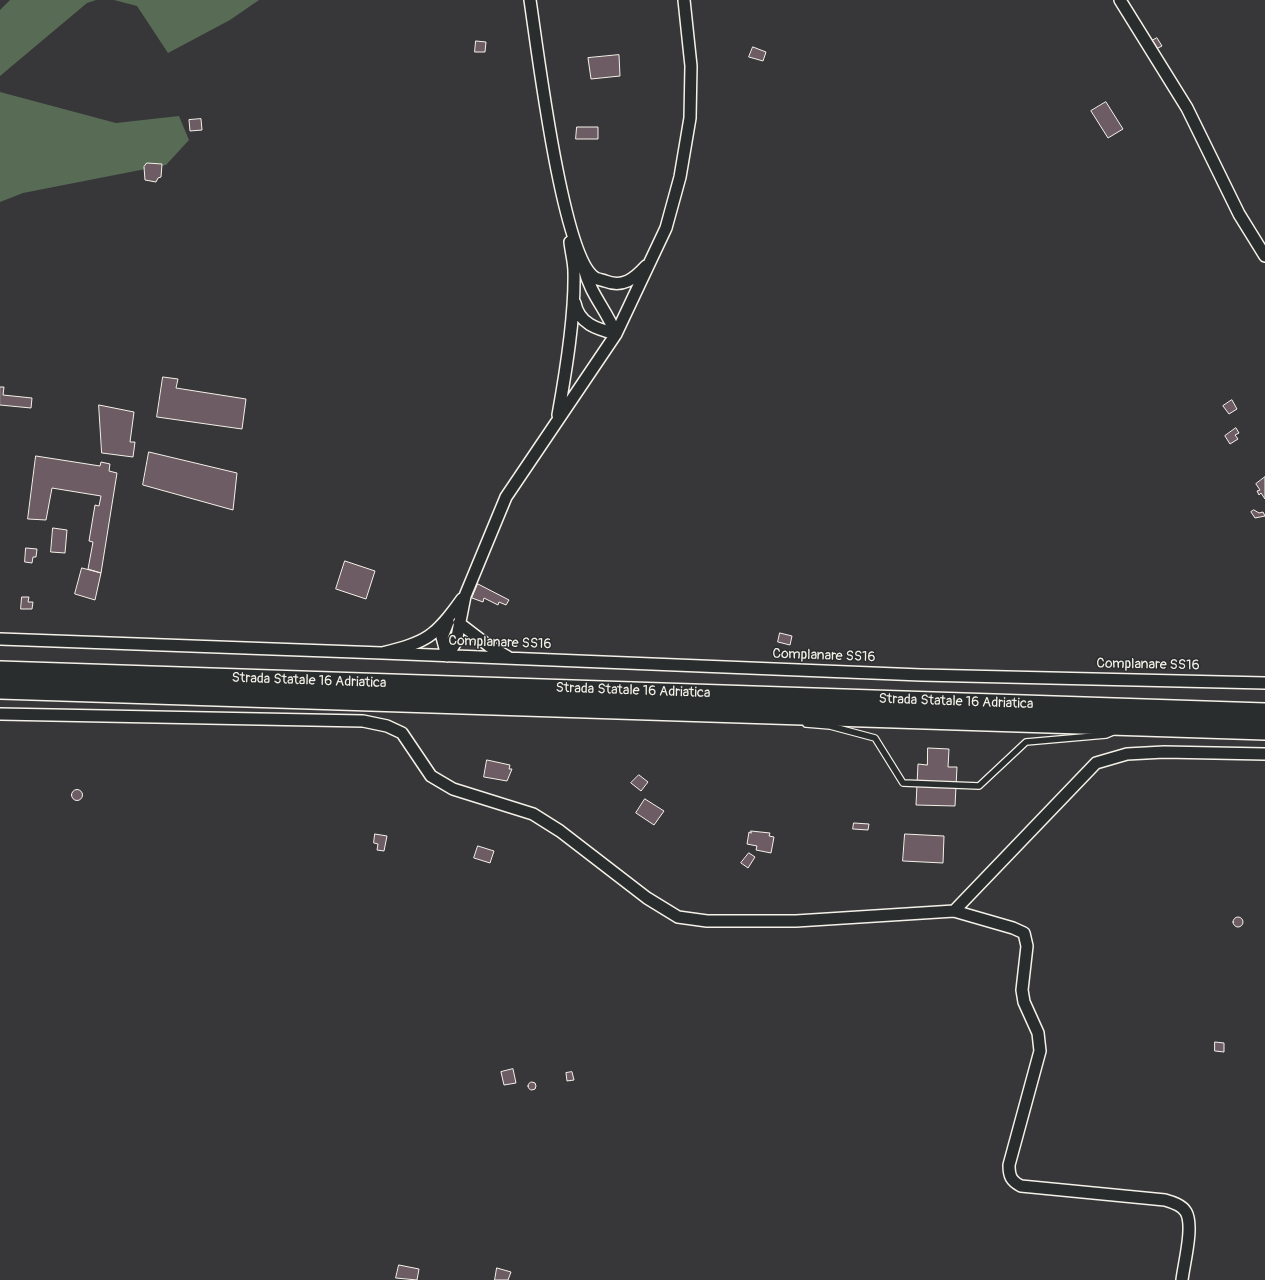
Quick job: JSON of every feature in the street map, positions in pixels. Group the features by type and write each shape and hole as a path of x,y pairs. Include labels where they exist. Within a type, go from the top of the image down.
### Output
{"highway":[{"name":"Strada Statale 16 Adriatica","path":"0,671 1265,713"},
{"name":"Strada Statale 16 Adriatica","path":"0,689 1265,730"}],"street":[{"path":"530,0 552,141 575,243 583,262 588,283 594,296 607,313 616,334"},
{"path":"447,656 456,642 465,596 506,497 557,419 616,334 666,228 680,178 690,118 691,66 684,0"},
{"path":"1120,0 1187,108 1239,214 1265,256"},
{"path":"557,419 565,375 574,272 566,208"},
{"path":"583,262 593,277 614,285 628,283 652,260"},
{"path":"573,287 575,305 581,319 602,330 616,334"},
{"path":"382,653 414,645 433,635 449,618 465,596"},
{"path":"447,656 442,637 449,618"},
{"path":"460,623 489,646 509,658"},
{"name":"Complanare SS16","path":"0,639 921,675 1265,683"},
{"path":"0,714 363,721 387,726 402,733 431,776 453,789 533,814 560,831 647,898 678,916 707,921 796,921 954,911 1013,928 1024,933 1027,946 1022,990 1024,1002 1038,1033 1040,1051 1009,1165 1009,1175 1015,1183 1021,1186 1165,1200 1176,1204 1186,1211 1190,1223 1182,1280"},
{"path":"954,911 1096,763 1134,754 1164,752 1265,754"}],"lane":[{"path":"729,712 754,719"},
{"path":"799,724 830,726 875,738 903,783 979,786 1026,742 1106,735 1126,726"}],"green space":[{"path":"10,0 96,0 87,3 0,76 0,10"},
{"path":"114,0 259,0 230,20 168,53 137,6"},
{"path":"0,92 116,123 179,116 189,140 166,165 23,193 0,202"}],"building":[{"path":"1157,38 1162,46 1154,50 1150,42"},
{"path":"476,41 486,42 485,52 475,52"},
{"path":"753,47 766,52 763,61 749,57"},
{"path":"619,55 620,76 591,79 588,58"},
{"path":"1106,102 1123,129 1108,138 1091,111"},
{"path":"201,119 202,130 190,131 189,120"},
{"path":"577,127 598,127 598,139 576,139"},
{"path":"147,163 162,164 161,177 158,178 156,182 145,180 144,167"},
{"path":"163,377 178,379 176,388 246,399 242,429 157,417"},
{"path":"0,387 4,387 3,395 32,398 31,408 0,405"},
{"path":"1232,400 1237,409 1229,414 1223,406"},
{"path":"99,405 134,412 130,442 135,442 133,457 102,453"},
{"path":"1236,428 1239,433 1235,435 1238,439 1230,444 1225,436"},
{"path":"149,452 237,473 233,510 143,485"},
{"path":"36,456 100,466 101,462 110,464 109,471 117,473 101,573 88,569 93,542 89,541 95,505 99,506 101,496 52,488 46,520 28,519"},
{"path":"1265,477 1265,499 1261,493 1259,495 1257,491 1260,490 1256,484"},
{"path":"1254,510 1259,513 1263,512 1265,516 1255,518 1251,512"},
{"path":"53,528 67,530 65,553 51,552"},
{"path":"26,548 37,549 36,557 33,557 32,563 25,562"},
{"path":"345,561 375,571 366,599 336,589"},
{"path":"82,568 101,573 95,600 75,594"},
{"path":"478,584 509,600 506,605 499,602 498,605 484,598 483,602 472,598"},
{"path":"22,597 29,597 28,602 33,602 32,609 21,609"},
{"path":"780,633 792,636 790,645 778,642"},
{"path":"928,748 949,749 948,767 957,767 955,806 916,805 918,764 927,765"},
{"path":"487,760 510,765 509,769 512,769 507,781 484,777"},
{"path":"639,775 648,782 641,791 631,783"},
{"path":"75,790 79,790 81,791 81,799 75,800 72,797 72,793"},
{"path":"645,799 664,811 654,825 636,813"},
{"path":"854,823 869,824 868,830 853,829"},
{"path":"751,831 770,833 769,836 774,837 771,853 756,850 757,846 747,844 749,832 751,833"},
{"path":"375,834 387,836 384,851 377,850 378,844 374,843"},
{"path":"905,834 944,836 943,863 903,861"},
{"path":"478,846 494,851 490,863 474,858"},
{"path":"749,853 755,857 748,868 741,863"},
{"path":"1236,917 1240,917 1242,918 1242,926 1236,927 1233,924 1233,920"},
{"path":"1215,1042 1224,1043 1224,1052 1215,1051"},
{"path":"513,1069 516,1083 504,1085 501,1072"},
{"path":"572,1072 574,1080 567,1081 566,1073"},
{"path":"530,1082 534,1082 536,1086 534,1090 530,1090 528,1088 528,1084"},
{"path":"399,1265 419,1269 417,1280 396,1278"},
{"path":"497,1268 511,1272 508,1280 495,1280"}]}
